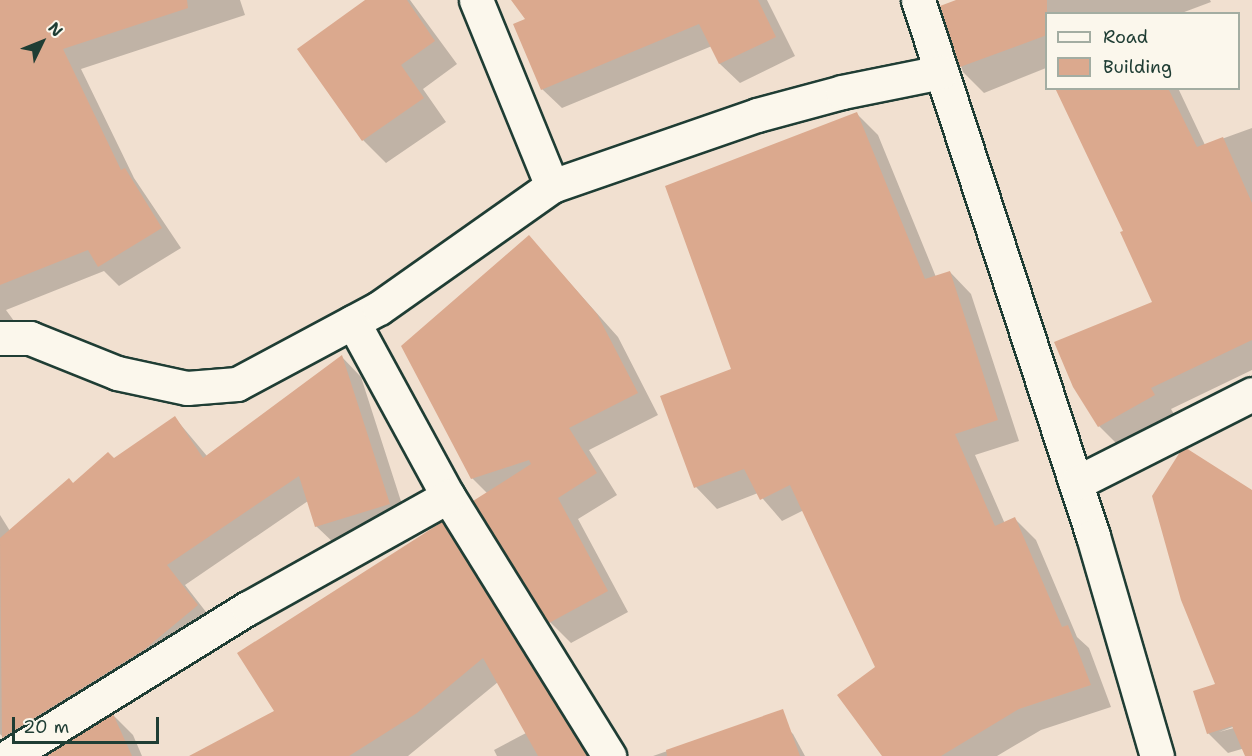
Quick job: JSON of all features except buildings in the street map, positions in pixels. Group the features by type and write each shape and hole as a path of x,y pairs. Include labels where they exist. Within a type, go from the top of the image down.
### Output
{"street":[{"path":"476,0 552,186"},
{"path":"918,0 1076,483 1157,756"},
{"path":"0,338 30,338 117,373 187,388 237,384 353,322 552,186 757,115 842,92 942,72"},
{"path":"353,322 448,496 609,756"},
{"path":"1076,483 1252,394"},
{"path":"9,756 248,608 448,496"}]}
